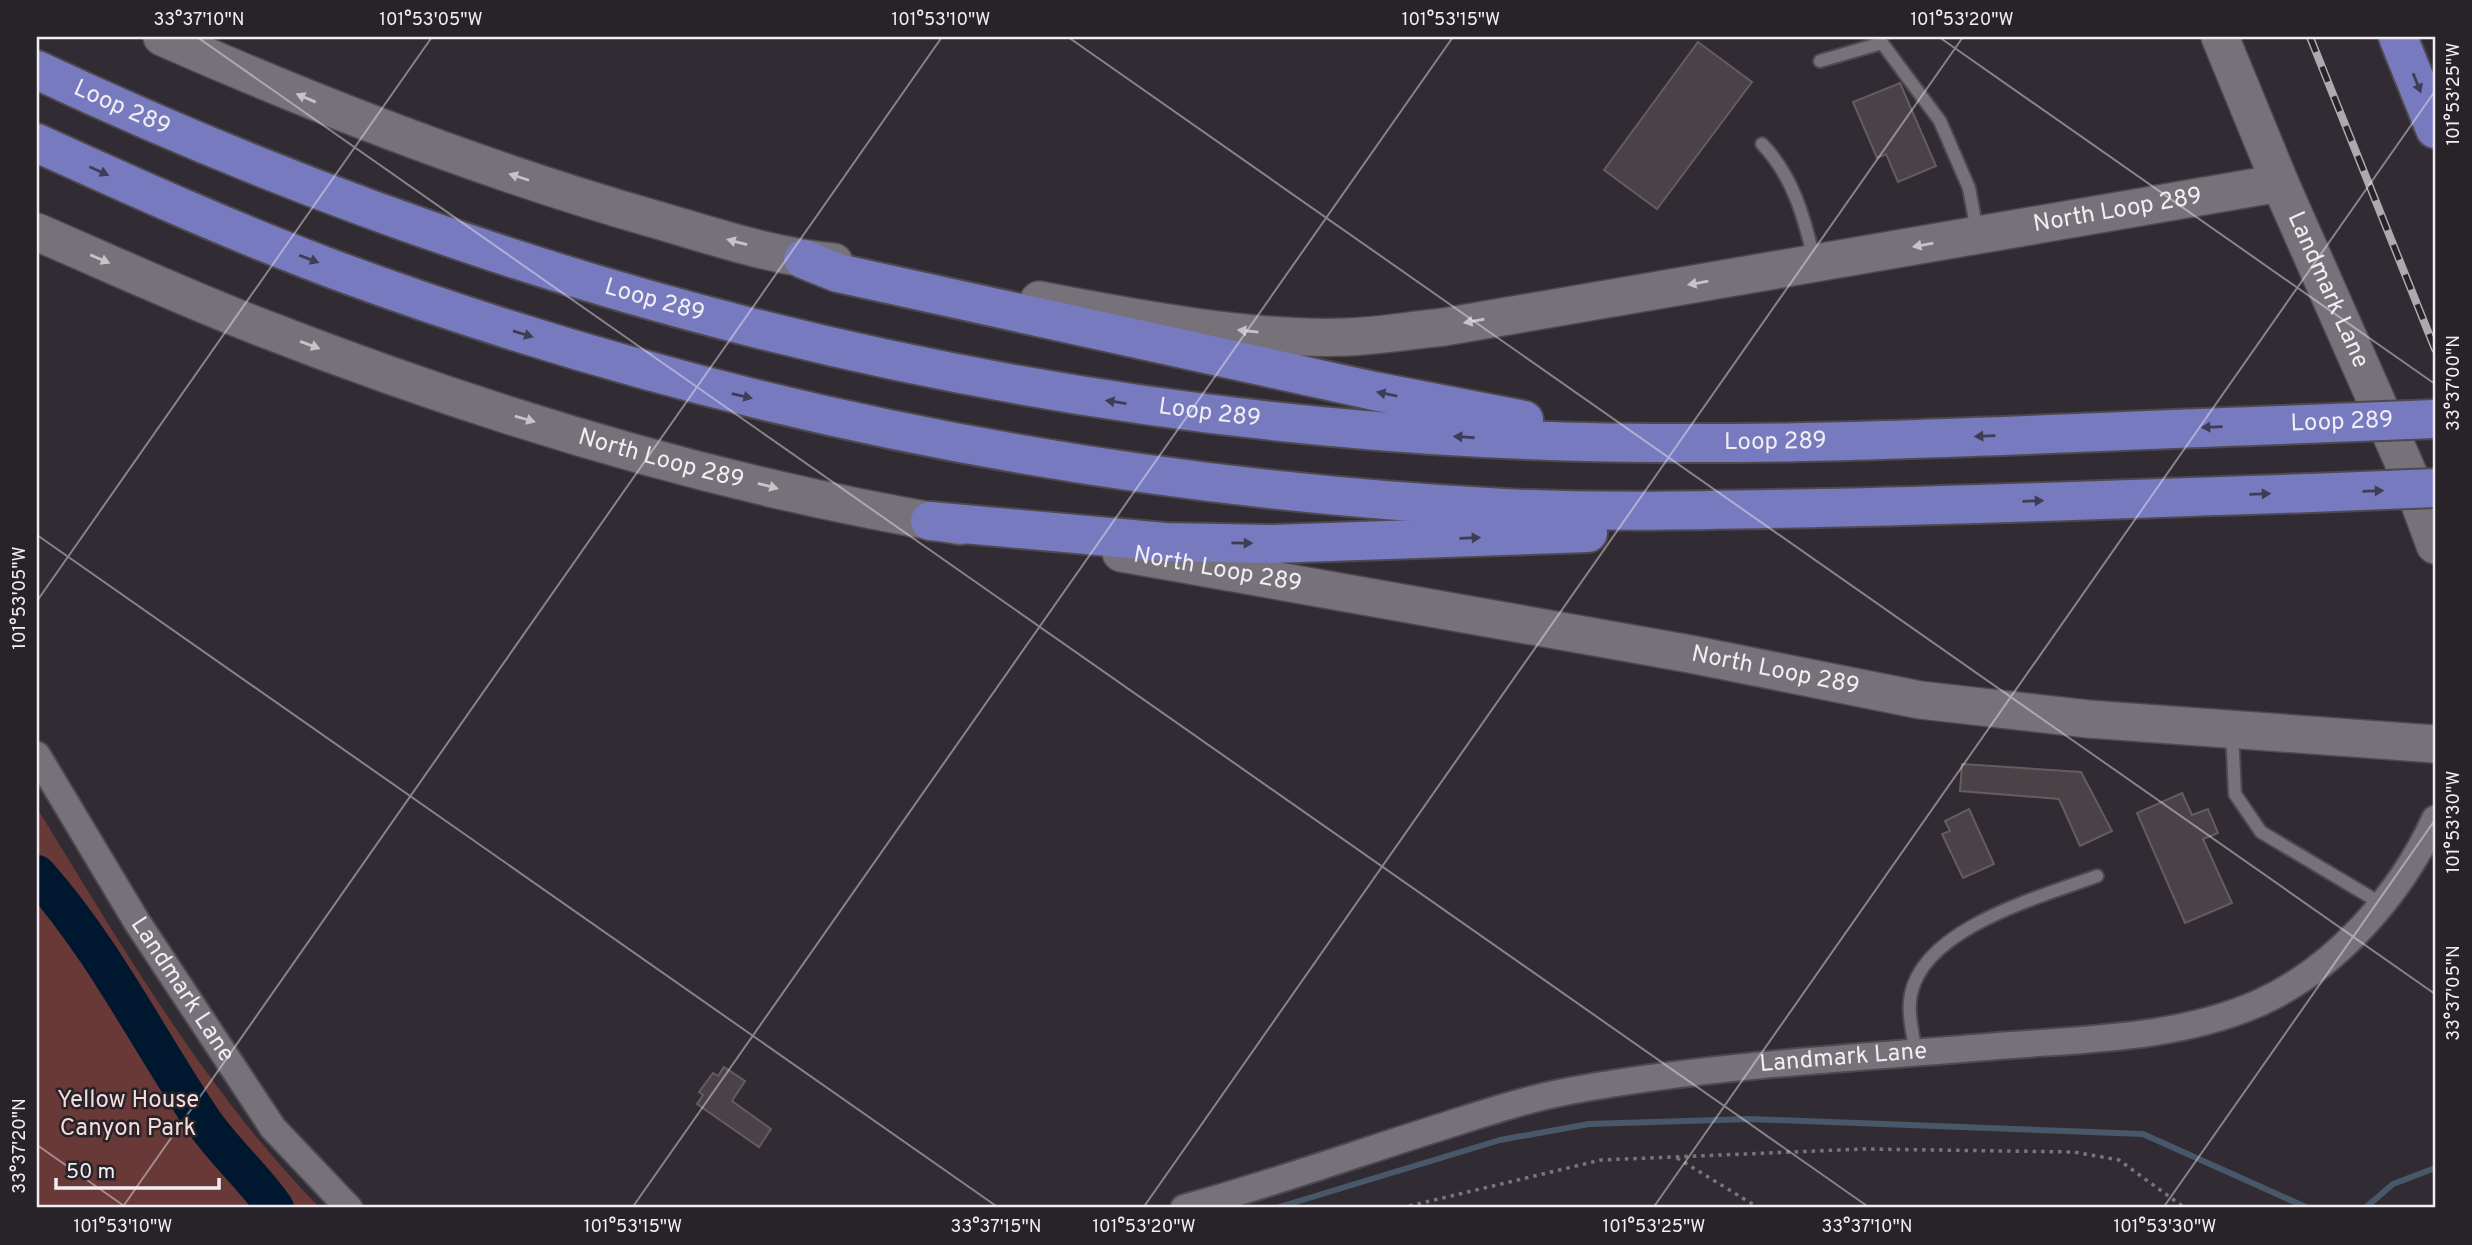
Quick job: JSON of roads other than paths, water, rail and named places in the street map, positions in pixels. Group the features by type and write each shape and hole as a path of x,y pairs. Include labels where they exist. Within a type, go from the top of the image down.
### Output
{"highway":[{"path":"2398,37 2435,128"},
{"name":"Loop 289","path":"37,70 166,129 395,220 584,283 737,326 889,362 1122,403 1247,419 1485,438 1721,442 2435,419"},
{"path":"37,143 251,237 481,321 716,390 911,436 1143,475 1269,490 1414,502 1617,511 1891,507 2435,488"},
{"path":"803,259 838,273 1374,391 1554,426 1721,442"},
{"path":"930,521 1166,542 1272,544 1664,529 1891,507"}],"main road":[{"name":"North Loop 289","path":"162,37 324,106 463,158 596,202 803,259 841,262 1048,302 1212,328 1297,336 1348,337 1444,327 2280,183"},
{"name":"Landmark Lane","path":"2220,37 2280,183 2409,475 2435,545"},
{"name":"North Loop 289","path":"37,232 260,327 494,410 785,491 930,521 1690,653 1920,701 2088,719 2435,744"}],"street":[{"name":"Landmark Lane","path":"37,755 137,922 273,1128 349,1208"},
{"name":"Landmark Lane","path":"1184,1208 1503,1107 1567,1091 1663,1076 2116,1037 2216,1019 2262,1002 2315,969 2368,922 2435,819"}],"lane":[{"path":"1821,61 1882,43 1941,121 1969,188 1977,235"},
{"path":"1762,144 1778,161 1804,213 1814,263"},
{"path":"2231,729 2235,794 2261,832 2382,904"},
{"path":"1916,1053 1911,1018 1912,992 1926,963 1951,937 2026,902 2096,876"}],"waterway":[{"path":"37,874 103,962 209,1130 275,1208"},
{"path":"1276,1208 1500,1140 1589,1124 1750,1119 2143,1134 2308,1208"},
{"path":"2365,1208 2393,1184 2435,1168"}],"railway":[{"path":"2310,37 2435,349"}],"park label":[{"name":"Yellow House Canyon Park","path":"128,1115"}]}
